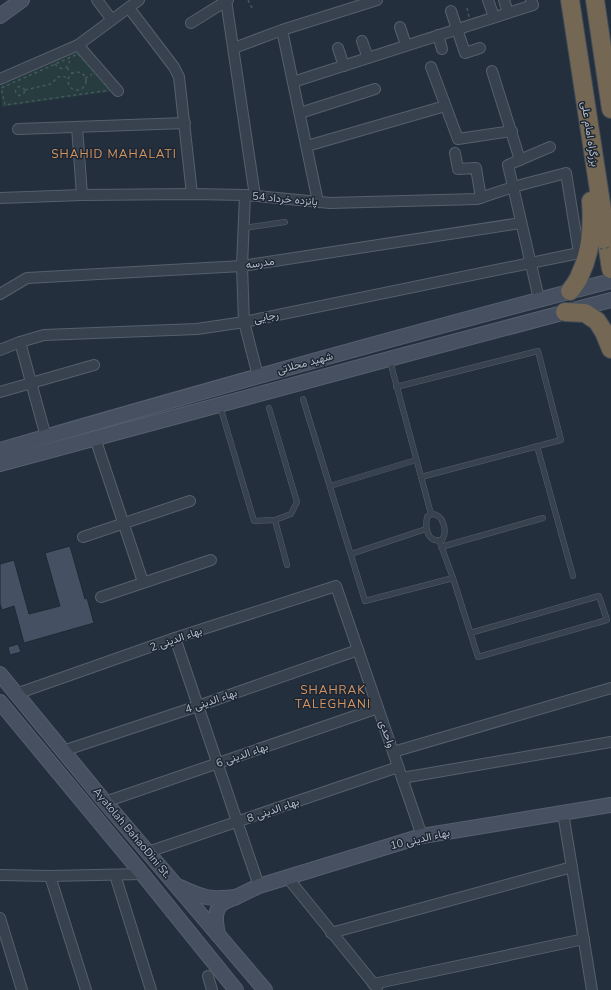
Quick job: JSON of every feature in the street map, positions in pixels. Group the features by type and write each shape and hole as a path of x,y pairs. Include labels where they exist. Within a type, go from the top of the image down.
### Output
{"highway":[{"name":"بزرگراه امام علی","path":"570,0 611,268"},
{"path":"595,0 611,109"},
{"path":"570,291 583,269 590,239 592,222 589,181 578,106 581,74"},
{"path":"565,312 585,313 597,321 604,332 611,350"}],"main road":[{"path":"0,16 22,0"},
{"name":"شهید محلاتی","path":"0,450 258,376 538,299 611,281"},
{"name":"شهید محلاتی","path":"0,464 611,300"},
{"name":"Ayatolah BahaoDini St.","path":"0,674 105,802 265,990"},
{"name":"Ayatolah BahaoDini St.","path":"0,702 236,990"},
{"name":"بهاء الدینی 10","path":"218,935 216,917 218,909 223,903 259,886 422,836 611,805"},
{"path":"175,885 194,894 205,897 236,897"}],"street":[{"path":"97,0 112,20"},
{"path":"0,79 78,45 139,0"},
{"path":"192,23 227,0 234,48 250,196 244,228 242,266 244,322 258,376"},
{"path":"234,48 282,30 377,0"},
{"path":"488,0 494,18"},
{"path":"504,0 508,13"},
{"path":"293,82 494,18 532,3"},
{"path":"129,8 174,67 179,77 192,194"},
{"path":"451,11 465,53 480,48"},
{"path":"400,28 406,45"},
{"path":"282,30 318,202"},
{"path":"438,35 442,49"},
{"path":"362,41 368,58"},
{"path":"78,45 118,91"},
{"path":"338,48 344,66"},
{"path":"431,67 458,139 512,131"},
{"path":"492,71 520,160"},
{"path":"300,114 375,89"},
{"path":"307,146 445,106"},
{"path":"18,129 184,123"},
{"path":"77,127 82,195"},
{"path":"538,299 508,165 550,147"},
{"path":"455,153 458,169 476,168 481,198"},
{"name":"پانزده خرداد 54","path":"0,198 82,195 192,194 250,196 330,203 477,199 513,187 566,173"},
{"name":"رجایی","path":"0,350 44,335 197,329 244,322 579,253 566,173"},
{"name":"مدرسه","path":"0,294 27,278 242,266 521,223"},
{"path":"20,342 46,437"},
{"path":"0,392 94,365"},
{"path":"95,438 143,582"},
{"path":"83,537 190,501"},
{"path":"101,597 211,560"},
{"name":"بهاء الدینی 2","path":"16,694 175,638 336,586"},
{"name":"واحدی","path":"336,586 422,836"},
{"path":"175,638 259,886"},
{"name":"بهاء الدینی 4","path":"63,751 358,650"},
{"path":"393,752 611,688"},
{"name":"بهاء الدینی 6","path":"105,802 378,708"},
{"path":"402,778 611,742"},
{"name":"بهاء الدینی 8","path":"148,852 398,767"},
{"path":"564,813 592,990"},
{"path":"331,933 572,868"},
{"path":"0,875 50,876 142,874"},
{"path":"115,875 150,990"},
{"path":"50,876 86,990"},
{"path":"287,877 376,987 584,939"},
{"path":"0,918 22,990"},
{"path":"208,976 212,990"}],"lane":[{"path":"244,228 285,222"},
{"path":"396,387 538,351 561,440 421,477"},
{"path":"389,359 431,514"},
{"path":"303,399 365,601 453,578"},
{"path":"219,406 254,521 275,520 291,514 297,502 269,408"},
{"path":"537,446 573,576"},
{"path":"330,486 416,460"},
{"path":"431,514 438,516 442,520 445,536 442,540 436,541 426,530 427,517 431,514"},
{"path":"442,547 543,518"},
{"path":"275,520 287,565"},
{"path":"351,554 426,530"},
{"path":"439,540 453,578 470,633 478,657 607,620 599,596 470,633"}],"path":[{"path":"248,0 252,8"},
{"path":"78,54 111,90 5,105 1,88 69,58 78,54"},
{"path":"67,67 69,58"},
{"path":"55,64 62,69 67,67"},
{"path":"67,67 72,74"},
{"path":"85,78 90,76 92,70"},
{"path":"72,74 82,74 85,78 86,84 82,89 76,90 69,85 69,79 72,74"},
{"path":"25,90 22,86 19,86 16,92 19,95 22,95 24,94 25,90 51,84 58,77 62,76 69,79"},
{"path":"600,249 611,247"}],"green space":[{"path":"79,51 114,91 2,107 0,86"}],"building":[{"path":"70,546 85,599 87,598 94,623 24,643 14,606 2,610 0,604 0,564 14,560 29,614 60,606 45,553"},
{"path":"18,644 21,652 10,655 8,647"}],"district":[{"name":"SHAHID MAHALATI","path":"114,154"},
{"name":"SHAHRAK TALEGHANI","path":"333,697"}]}
